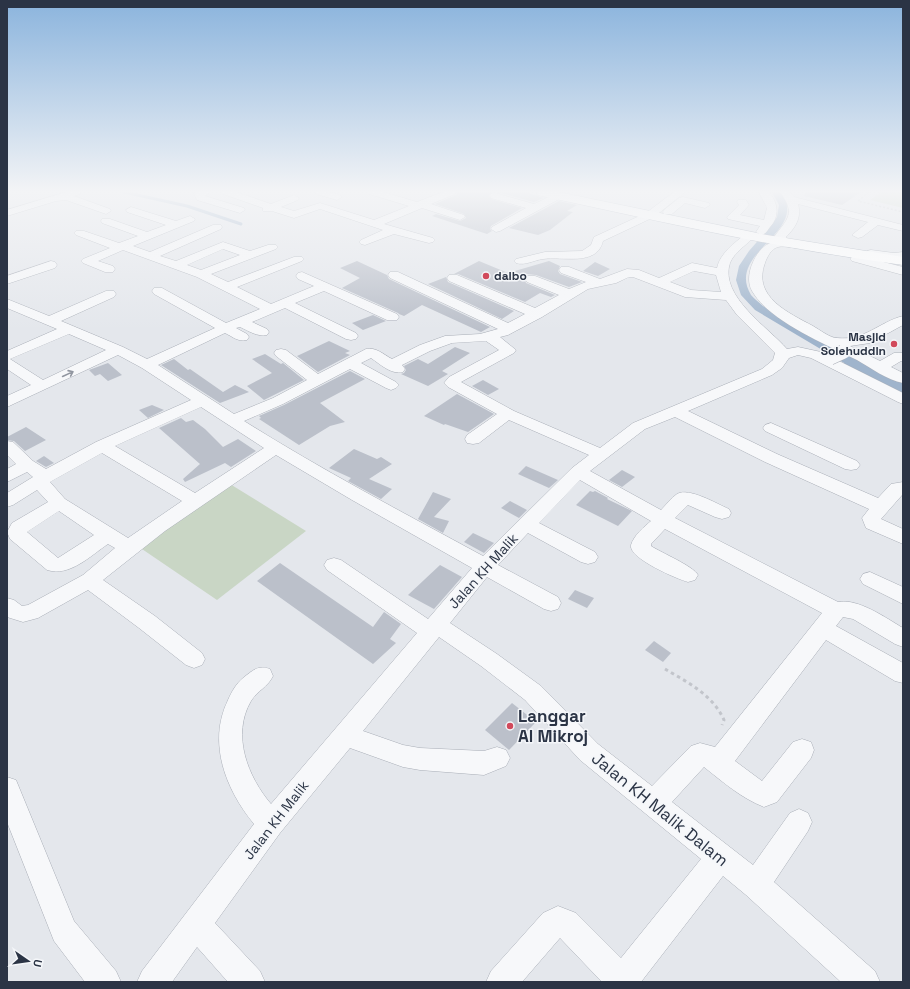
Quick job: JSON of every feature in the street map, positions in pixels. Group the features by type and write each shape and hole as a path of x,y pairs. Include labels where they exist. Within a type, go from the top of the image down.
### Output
{"main road":[{"path":"759,238 802,249 854,256 903,265"},
{"path":"778,243 903,260"}],"street":[{"path":"97,238 201,274 271,309"},
{"path":"109,269 87,260 142,238"},
{"path":"150,256 191,238"},
{"path":"366,242 375,238"},
{"path":"422,238 429,240"},
{"path":"520,261 600,238"},
{"path":"753,238 728,257 724,264 722,272 728,296 783,355 798,351 828,359 903,399"},
{"path":"781,238 783,241 773,245 760,260 757,266 755,275 756,286 762,296 776,310 791,320 845,351 903,379"},
{"path":"210,241 250,255"},
{"path":"177,265 223,246"},
{"path":"201,274 272,247"},
{"path":"854,256 859,251 894,256 903,255"},
{"path":"854,256 903,260"},
{"path":"854,256 903,271"},
{"path":"227,287 298,259"},
{"path":"7,280 51,265"},
{"path":"661,282 692,266 722,272"},
{"path":"565,270 597,282"},
{"path":"232,420 278,401 372,352 395,367 425,348 450,339 489,336 509,328 537,314 584,286 612,280 629,272 661,282 694,295 728,296"},
{"path":"394,275 509,328"},
{"path":"302,276 392,317"},
{"path":"453,278 537,314"},
{"path":"532,279 569,294"},
{"path":"146,365 226,328 325,286"},
{"path":"158,290 242,338"},
{"path":"49,320 110,294"},
{"path":"7,303 118,350 146,365 276,448 365,500 551,603"},
{"path":"285,303 351,336"},
{"path":"903,320 865,340 829,343 820,347 903,393"},
{"path":"241,322 262,332"},
{"path":"7,356 69,329"},
{"path":"489,336 509,350 454,380 452,383 508,414 600,454"},
{"path":"7,402 118,350"},
{"path":"828,359 845,351"},
{"path":"281,353 317,380"},
{"name":"Jalan KH Malik","path":"153,982 272,824 433,628 485,566 578,472 639,426 767,372 776,367 782,360 783,355"},
{"path":"880,367 899,356 903,357"},
{"path":"7,363 42,386"},
{"path":"350,363 391,385"},
{"path":"7,501 102,446 201,401"},
{"path":"674,410 771,458 879,506"},
{"path":"473,439 508,414"},
{"path":"771,428 851,465"},
{"path":"771,458 795,439"},
{"path":"7,446 43,479 59,503 129,548"},
{"path":"102,446 196,501"},
{"path":"9,609 22,614 35,611 90,580 129,548 276,448"},
{"path":"7,476 27,465"},
{"path":"578,472 664,520 836,611"},
{"path":"903,488 897,488 879,506 871,518 873,522 903,538"},
{"path":"688,575 656,559 641,549 644,539 664,520 681,500 687,498 722,513"},
{"path":"59,503 19,528 17,532 17,534 54,565 62,565 109,534"},
{"path":"526,524 588,557"},
{"name":"Jalan KH Malik Dalam","path":"334,565 433,628 489,660 533,692 589,752 756,885 864,982"},
{"path":"870,579 903,596"},
{"path":"90,580 147,622 194,660"},
{"path":"653,804 709,759 836,611 844,608 859,613 903,638"},
{"path":"833,634 903,674"},
{"path":"262,676 243,694 233,715 229,738 234,762 245,790 272,824"},
{"path":"345,735 402,756 420,759 484,763 496,758"},
{"path":"709,759 752,790 764,795 768,793 802,750"},
{"path":"7,789 64,931 105,982"},
{"path":"756,885 799,822"},
{"path":"502,982 553,923 558,921 566,923 622,982 720,857"},
{"path":"196,924 249,982"}],"path":[{"path":"665,669 696,690 720,709 723,715 724,720 709,759"}],"green space":[{"path":"230,484 306,531 217,600 139,547"}],"water":[{"path":"853,358 903,383 903,399 838,366"}],"building":[{"path":"357,261 387,275 389,279 490,327 481,332 422,305 404,316 342,288 360,278 340,268"},
{"path":"479,261 508,273 549,261 560,266 558,271 560,274 582,282 569,287 536,275 527,274 524,278 526,283 555,295 551,297 540,293 525,302 458,274 454,274"},
{"path":"595,262 610,269 598,276 583,271"},
{"path":"446,277 448,282 514,311 502,319 428,284"},
{"path":"373,315 386,321 363,330 352,323"},
{"path":"329,341 350,351 345,353 350,355 318,372 297,356"},
{"path":"455,347 470,353 442,371 448,374 428,386 401,374 406,370 404,366 418,359 428,364"},
{"path":"265,354 281,364 283,363 304,380 264,400 247,386 272,373 252,359"},
{"path":"174,359 188,370 190,369 223,392 235,385 249,392 220,403 161,365"},
{"path":"108,363 122,375 108,381 100,374 95,376 89,370"},
{"path":"350,371 365,379 320,403 345,422 330,426 299,445 259,419 261,418 259,416 284,405"},
{"path":"483,380 499,389 488,395 472,386"},
{"path":"457,394 494,414 468,432 445,424 444,425 424,416"},
{"path":"152,405 164,410 148,418 139,410"},
{"path":"181,418 186,422 193,420 205,429 223,447 238,439 256,451 231,467 225,463 185,482 183,479 200,464 159,428"},
{"path":"26,427 46,440 25,451 14,441 7,440 7,437"},
{"path":"354,449 377,459 381,457 392,464 369,479 392,489 381,499 348,481 351,478 329,468"},
{"path":"44,456 54,463 46,467 36,461"},
{"path":"526,466 558,480 549,488 518,474"},
{"path":"622,470 635,477 622,487 609,480"},
{"path":"590,491 595,491 608,498 607,499 632,511 618,526 576,505"},
{"path":"433,492 451,499 434,517 449,521 443,533 418,519"},
{"path":"510,501 527,510 519,518 501,508"},
{"path":"473,533 494,543 484,553 464,542"},
{"path":"280,563 373,627 384,612 401,624 390,639 396,643 373,664 257,581"},
{"path":"440,565 462,577 434,609 408,595"},
{"path":"575,590 594,598 587,608 568,599"},
{"path":"654,641 671,653 663,662 645,650"},
{"name":"Langgar Al Mikroj","path":"512,703 536,722 509,750 485,730"}],"waterway":[{"path":"766,238 752,253 744,266 741,280 746,295 759,308 865,370"}],"place":[{"name":"dalbo","path":"486,276"},
{"name":"Masjid Solehuddin","path":"894,344"},
{"name":"Langgar Al Mikroj","path":"510,726"}]}
